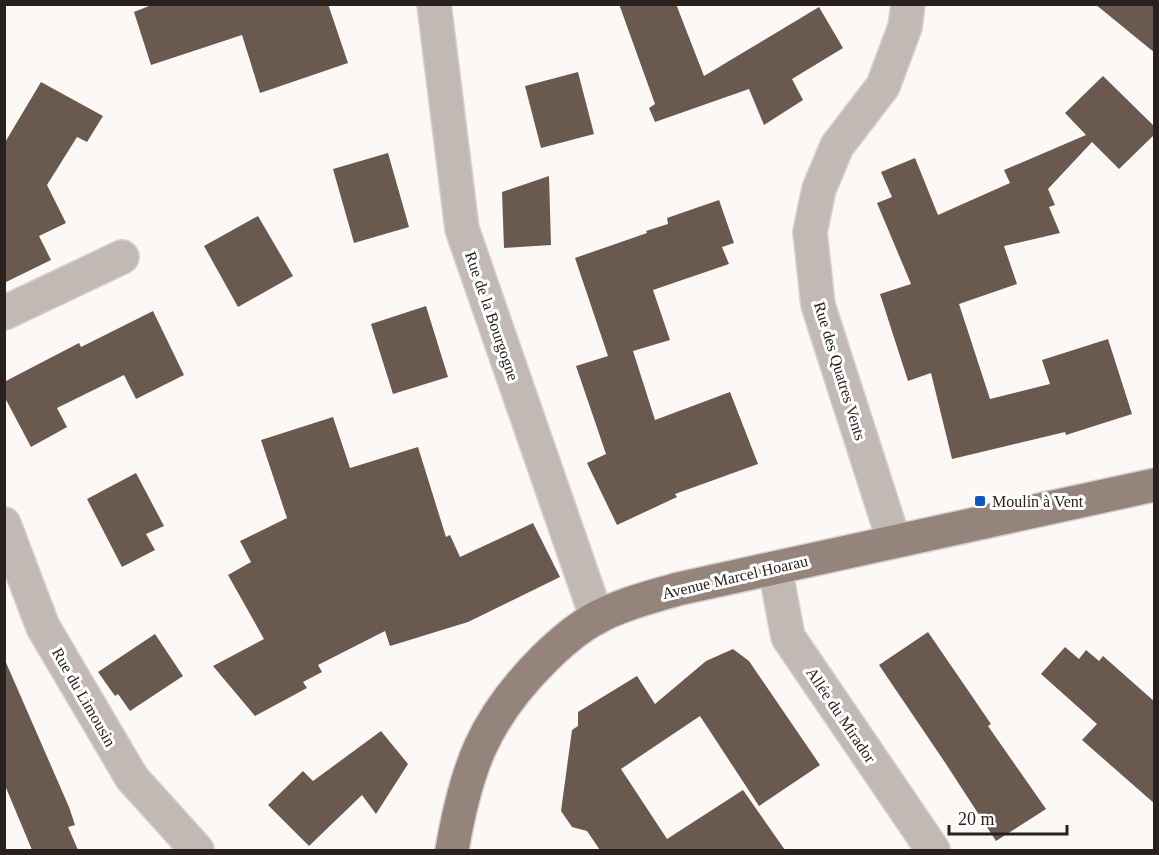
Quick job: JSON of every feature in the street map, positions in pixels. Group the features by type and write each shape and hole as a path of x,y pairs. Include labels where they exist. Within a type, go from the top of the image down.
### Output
{"main road":[{"name":"Avenue Marcel Hoarau","path":"452,850 460,804 475,756 495,716 523,680 566,638 597,618 644,599 678,589 1155,485"}],"street":[{"name":"Rue de la Bourgogne","path":"434,4 462,229 597,618"},
{"name":"Rue des Quatres Vents","path":"894,541 818,305 810,232 819,189 837,146 883,86 905,27 908,4"},
{"path":"4,313 122,257"},
{"name":"Rue du Limousin","path":"4,524 43,627 120,758 132,778 197,850"},
{"name":"Allée du Mirador","path":"775,568 788,636 933,850"}],"building":[{"path":"154,4 328,4 348,63 260,93 242,35 151,65 134,12"},
{"path":"619,4 676,4 704,76 819,7 843,48 792,79 803,100 764,125 749,89 655,122 649,108 655,104"},
{"path":"1095,4 1155,4 1155,53"},
{"path":"578,72 594,134 541,148 525,86"},
{"path":"1103,76 1155,127 1155,134 1119,169 1092,142 1048,189 1055,205 1049,207 1060,233 1004,246 1017,284 959,304 990,399 1050,384 1042,360 1108,339 1132,414 1066,435 1065,432 952,459 931,373 908,381 880,294 911,284 877,203 892,197 881,172 915,158 938,215 1010,183 1004,170 1086,135 1065,113"},
{"path":"41,82 103,116 87,142 77,137 47,185 66,223 39,236 51,260 4,283 4,144"},
{"path":"388,153 409,227 354,243 333,169"},
{"path":"549,176 551,245 504,248 502,192"},
{"path":"719,200 734,243 722,247 729,264 653,290 670,340 633,351 655,420 730,392 758,464 675,494 677,497 617,525 587,463 606,454 576,366 608,356 575,258 647,233 646,231 668,224 667,218"},
{"path":"258,216 293,276 238,307 204,246"},
{"path":"426,306 448,377 393,394 371,324"},
{"path":"153,311 184,375 136,399 124,375 57,408 67,427 31,447 4,396 4,382 79,343 81,347"},
{"path":"333,417 350,468 418,447 446,537 450,535 460,557 533,523 560,577 468,622 390,646 385,631 318,665 322,672 303,682 307,688 255,716 213,666 264,639 228,575 251,562 240,541 287,518 261,440"},
{"path":"136,473 164,526 146,534 155,550 122,567 87,499"},
{"path":"928,632 991,724 988,726 1046,809 996,841 879,665"},
{"path":"155,634 183,676 130,711 118,694 115,696 98,672"},
{"path":"1065,647 1079,659 1086,650 1099,661 1103,656 1155,702 1155,804 1082,740 1097,724 1041,674"},
{"path":"733,649 749,661 820,765 759,806 700,716 621,769 667,839 743,790 785,850 600,850 587,831 572,827 561,811 572,730 578,726 578,712 637,676 655,704 706,661"},
{"path":"4,658 69,807 75,825 68,827 78,850 32,850 4,783"},
{"path":"381,731 408,764 376,814 362,795 309,846 268,805 303,771 313,781"}],"place":[{"name":"Moulin à Vent","path":"980,501"}]}
